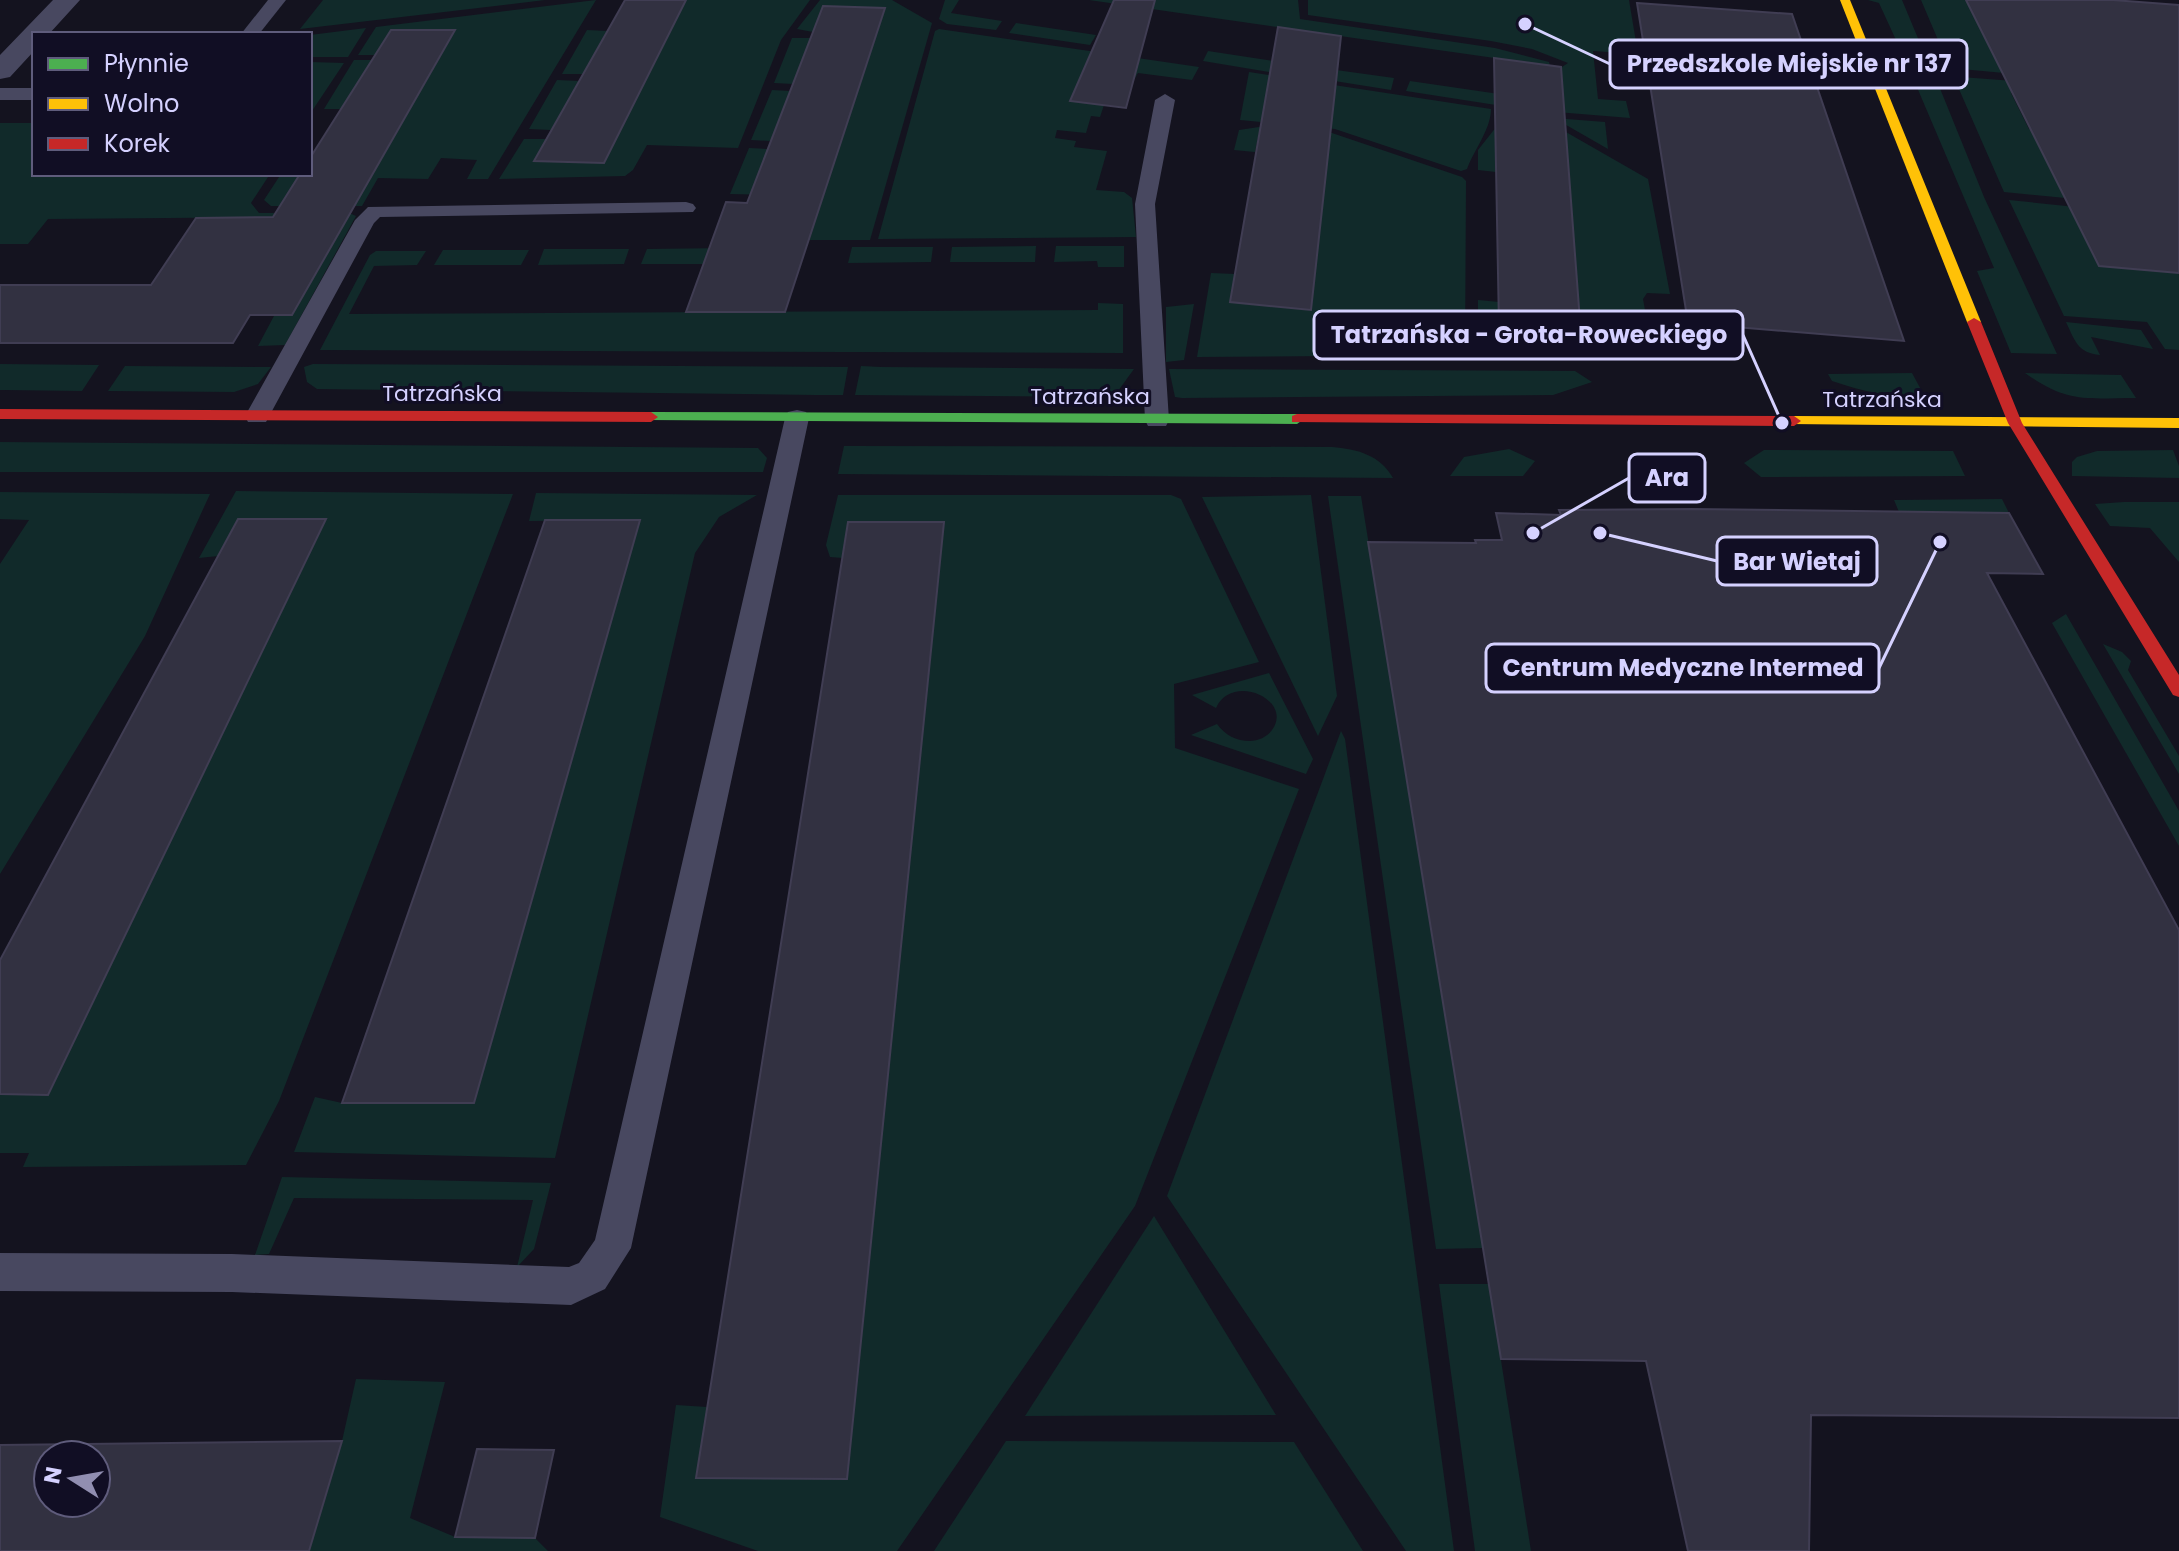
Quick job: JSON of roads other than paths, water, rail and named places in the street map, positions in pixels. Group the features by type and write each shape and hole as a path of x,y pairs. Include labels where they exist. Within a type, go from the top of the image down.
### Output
{"street":[{"path":"38,32 67,0"},
{"path":"1845,0 2015,423 2179,690"},
{"path":"0,71 32,38"},
{"name":"Tatrzańska","path":"0,414 2179,423"}],"lane":[{"path":"252,32 277,0"},
{"path":"0,94 32,94"},
{"path":"1157,420 1145,204 1165,100"},
{"path":"257,416 365,220 375,211 686,208"},
{"path":"0,1272 232,1273 571,1286 592,1276 612,1248 797,418"}],"place":[{"name":"Przedszkole Miejskie nr 137","path":"1525,24"},
{"name":"Tatrzańska - Grota-Roweckiego","path":"1782,423"},
{"name":"Ara","path":"1533,533"},
{"name":"Bar Wietaj","path":"1600,533"},
{"name":"Centrum Medyczne Intermed","path":"1940,542"}]}
